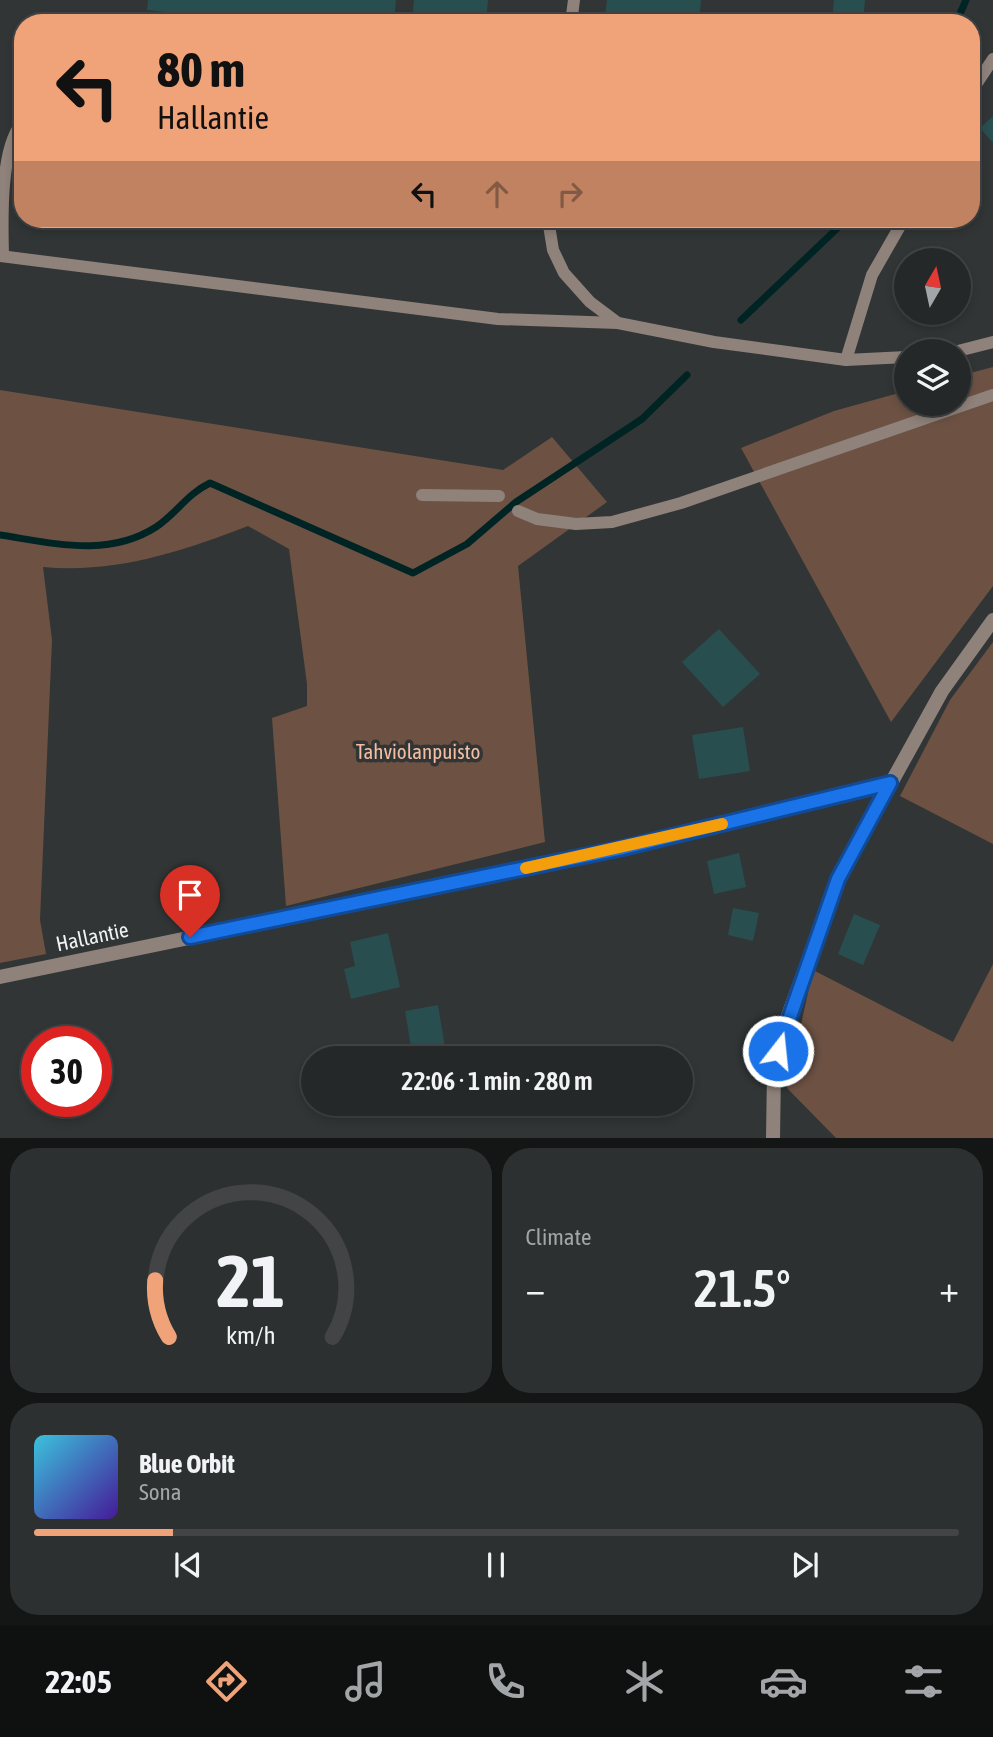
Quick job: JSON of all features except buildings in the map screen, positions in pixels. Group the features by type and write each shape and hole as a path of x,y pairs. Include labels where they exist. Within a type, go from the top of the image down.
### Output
{"street":[{"path":"773,1138 774,1070 782,1032 838,879 942,691 993,620"},
{"name":"Hallantie","path":"0,977 623,848 890,783"}],"lane":[{"path":"980,78 993,59"},
{"path":"14,130 1,198 1,256 498,319 618,323 714,342 846,360 894,358"},
{"path":"549,228 553,250 564,273 590,302 618,323"},
{"path":"846,360 872,275 899,228"},
{"path":"971,348 993,342"},
{"path":"518,511 537,519 576,524 612,522 681,503 993,395"},
{"path":"422,495 499,496"}],"green space":[{"path":"993,367 993,586 891,722 741,448 834,411 894,394 894,416 971,416 971,373"},
{"name":"Tahviolanpuisto","path":"0,390 503,470 552,437 607,502 518,566 545,842 286,906 272,718 307,706 307,684 289,549 248,526 174,552 122,564 43,567 52,640 40,920 46,954 0,963"},
{"path":"993,642 993,844 900,796 950,700"},
{"path":"993,964 993,1138 836,1138 787,1088 813,970 953,1042"}],"waterway":[{"path":"960,14 966,0"},
{"path":"741,320 838,228"},
{"path":"0,535 80,546 119,542 138,537 156,527 210,483 413,573 467,544 516,502 642,419 687,375"}],"slow traffic":[{"path":"526,868 722,824"}],"route":[{"path":"190,937 623,848 890,783 838,879 782,1032 778,1051"}]}
